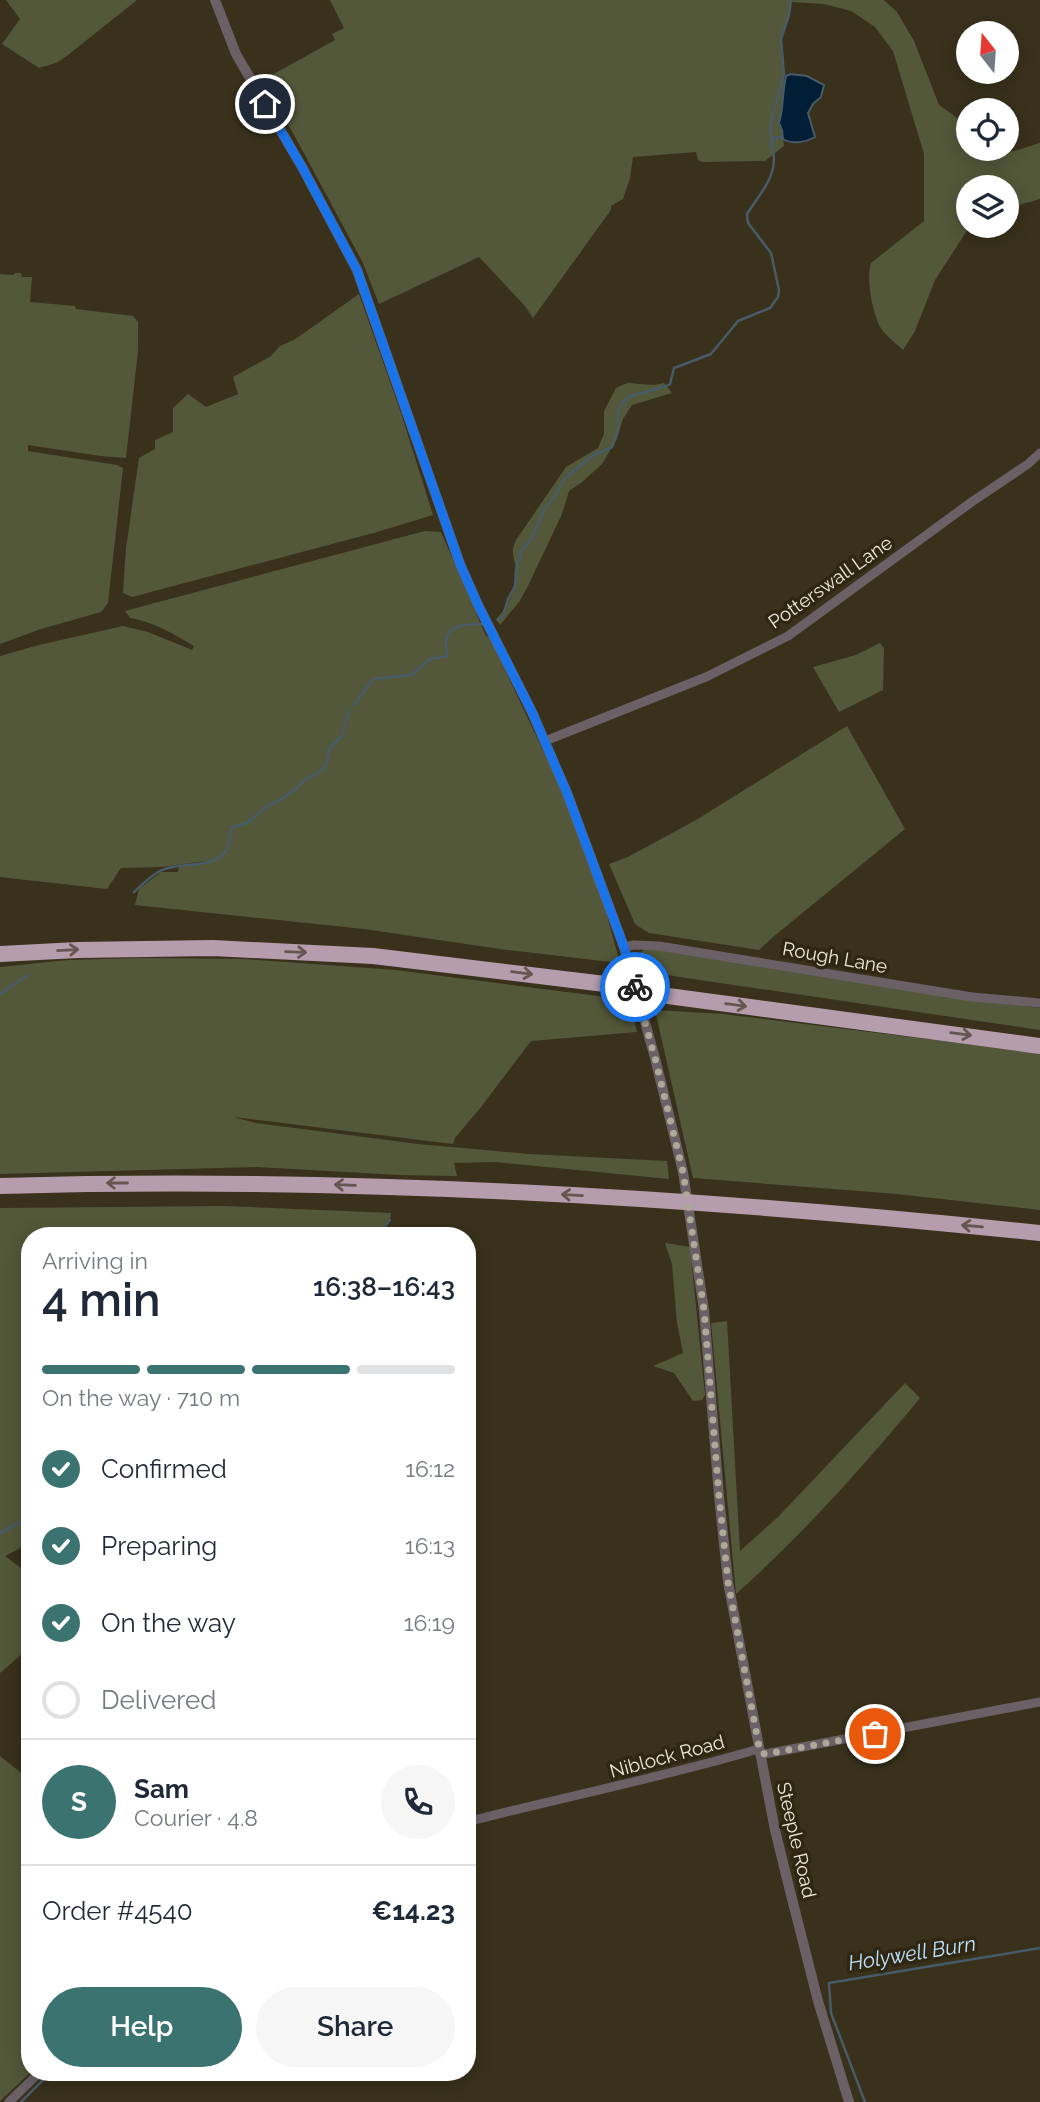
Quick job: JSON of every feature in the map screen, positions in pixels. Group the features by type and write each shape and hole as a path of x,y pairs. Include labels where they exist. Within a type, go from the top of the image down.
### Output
{"highway":[{"path":"0,954 214,948 397,958 605,984 668,996 1040,1046"},
{"path":"0,1186 280,1183 446,1189 640,1198 1040,1233"}],"street":[{"name":"Steeple Road","path":"215,0 236,54 292,149 357,270 460,564 545,741 624,947 683,1172 704,1310 728,1582 775,1830 818,2001 849,2102"},
{"name":"Potterswall Lane","path":"545,741 706,677 788,636 1040,453"},
{"name":"Rough Lane","path":"624,947 634,944 659,946 972,997 1040,1003"},
{"name":"Niblock Road","path":"476,1820 533,1804 609,1789 755,1750 765,1754 1040,1702"},
{"path":"9,2102 31,2081"}],"green space":[{"path":"6,0 137,0 68,55 56,63 39,68 2,44 20,19"},
{"path":"330,0 884,0 897,12 914,41 939,105 956,117 956,161 1019,161 1019,149 1040,143 1040,199 1019,205 1019,175 956,175 956,238 962,238 935,280 915,331 903,350 879,325 869,286 871,263 924,221 924,154 893,51 875,27 851,11 824,4 791,2 781,39 784,103 779,123 784,146 765,161 702,162 698,160 696,152 633,157 623,199 611,206 611,210 533,318 479,257 379,304 363,263 293,133 261,81 335,40 332,34 344,28"},
{"path":"21,273 22,277 32,277 30,302 133,316 138,322 138,351 126,458 28,445 28,451 123,468 108,603 101,612 0,644 0,274"},
{"path":"359,294 433,515 132,597 123,593 126,548 139,458 155,449 155,440 173,432 173,408 188,394 206,407 238,394 233,377 271,356 280,346 294,340"},
{"path":"627,383 664,383 672,393 632,405 602,464 569,491 562,514 527,588 500,625 496,619 507,604 515,585 513,553 516,540 566,467 598,448 604,434 604,411 616,388"},
{"path":"425,531 441,532 486,636 490,638 557,780 595,872 620,963 364,929 135,905 139,889 161,872 178,872 179,866 204,864 207,861 161,867 121,868 107,889 0,877 0,656 123,626 148,632 192,650 194,646 156,625 130,618 125,611"},
{"path":"880,643 884,648 883,690 839,712 813,667 856,655"},
{"path":"847,726 905,829 759,950 649,933 635,924 609,864 628,857 696,820"},
{"path":"646,948 949,997 1040,1008 1040,1030 639,971 638,958"},
{"path":"243,959 396,970 629,1000 637,1032 531,1041 453,1144 233,1117 256,1123 418,1144 529,1154 667,1161 669,1179 494,1162 454,1163 457,1176 257,1167 0,1174 0,967 68,960"},
{"path":"655,1010 723,1014 1040,1054 1040,1210 897,1194 693,1178"},
{"path":"224,1206 391,1213 390,1220 384,1227 21,1227 21,1548 5,1556 21,1568 21,1655 0,1673 0,1208"},
{"path":"665,1243 690,1247 705,1395 702,1400 693,1401 674,1373 653,1366 683,1353 677,1323 672,1264"},
{"path":"727,1321 740,1551 778,1517 905,1383 920,1398 832,1499 736,1594 711,1323"},
{"path":"0,1756 21,1773 21,2081 0,2101"}],"water":[{"path":"786,76 807,76 824,85 821,97 808,113 815,137 799,142 783,139 779,123"}],"waterway":[{"path":"772,140 772,117 784,74 781,39 791,0"},
{"path":"498,620 503,616 515,586 521,551 532,538 544,509 565,478 592,456 612,447 619,427 618,413 625,400 670,384 674,368 711,354 738,321 770,308 778,297 771,253 748,223 747,214 764,190 772,172 774,153 771,143 774,138 782,137"},
{"path":"354,705 373,679 411,675 430,659 447,656 447,637 454,628 483,624"},
{"path":"134,892 160,871 206,863 222,856 228,847 232,827 247,823 266,807 297,788 304,780 323,770 330,748 342,736 349,710"},
{"path":"0,994 28,975"},
{"path":"385,1227 390,1220"},
{"path":"0,1533 21,1522"},
{"name":"Holywell Burn","path":"865,2102 831,2013 829,1983 1040,1948"},
{"path":"21,2102 42,2081"}],"way so far":[{"path":"635,987 683,1172 704,1310 728,1582 760,1752 765,1754 875,1734"}],"route":[{"path":"265,104 357,270 460,564 532,712 567,793 624,947 635,987"}]}
